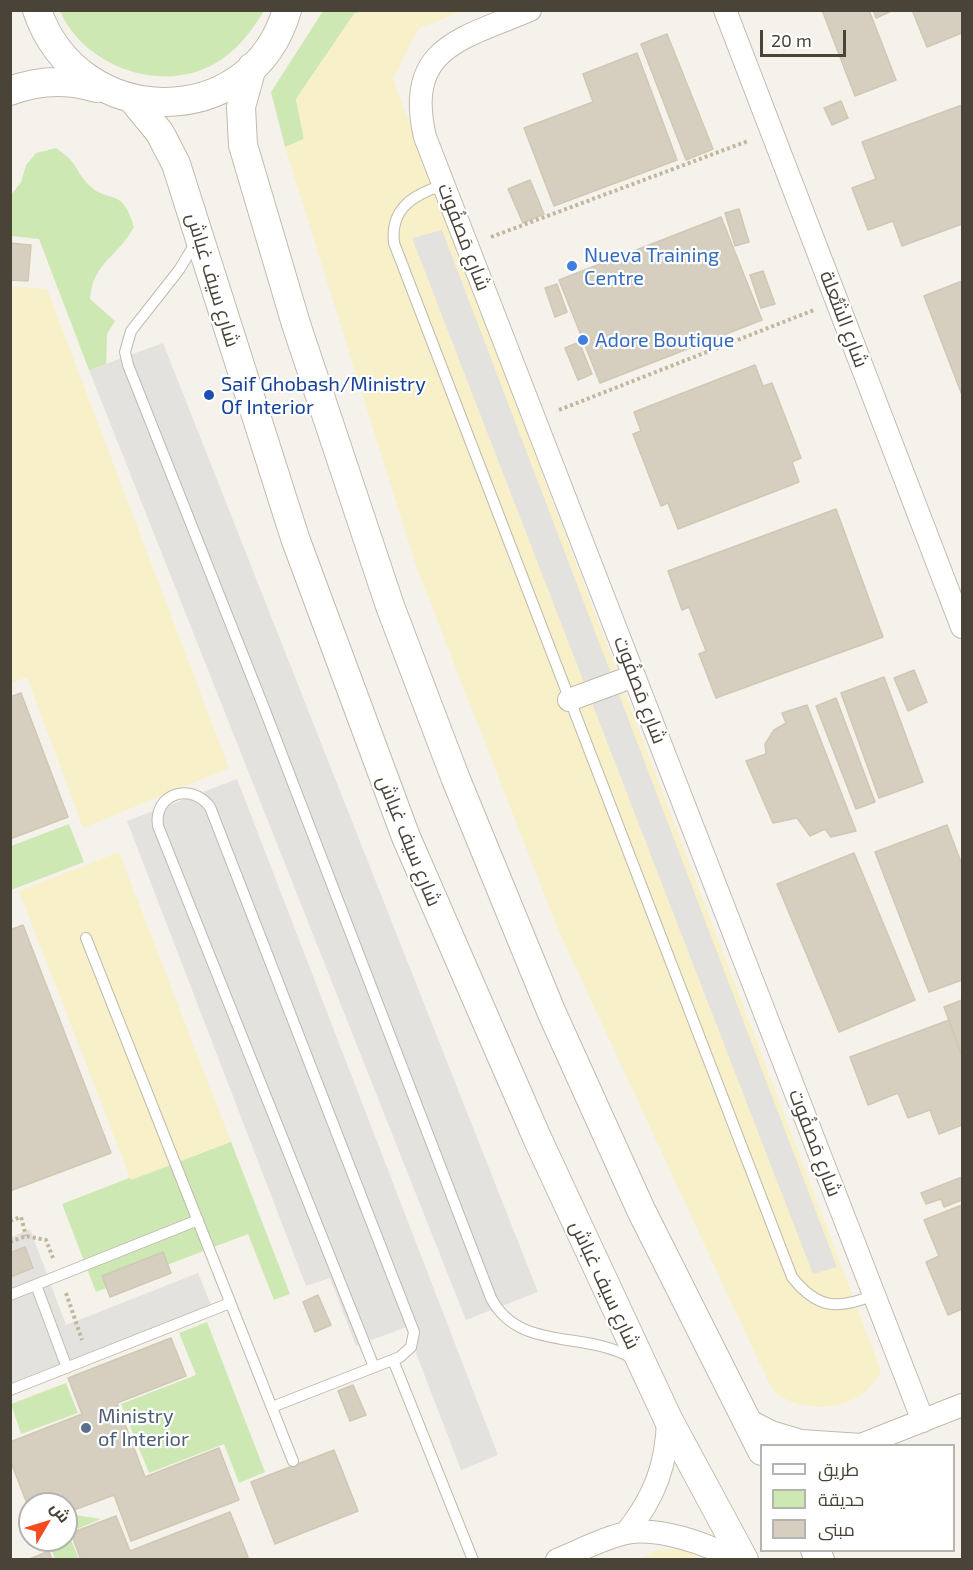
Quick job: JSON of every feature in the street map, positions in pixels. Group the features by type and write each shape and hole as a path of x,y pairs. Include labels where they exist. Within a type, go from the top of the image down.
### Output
{"street":[{"path":"37,10 52,44 67,62 104,90"},
{"path":"10,91 40,83 62,81 104,90 133,100 154,103 197,98 236,80 252,67 276,36 287,10"},
{"name":"شارع مَصفُوت","path":"530,10 443,50 426,72 421,87 420,116 444,185 923,1421"},
{"name":"شارع الشُّعلة","path":"725,10 963,627"},
{"path":"252,67 241,107 243,145 300,334 390,606 455,777 551,1011 641,1210 760,1447"},
{"name":"شارع سيف غباش","path":"133,100 150,118 169,148 295,538 406,837 499,1054 642,1364 668,1419 744,1560"},
{"path":"569,700 634,676"},
{"path":"864,1444 963,1405"},
{"path":"744,1418 771,1432 801,1441 824,1444"},
{"path":"626,1533 642,1513 657,1484 667,1444 668,1419"},
{"path":"557,1560 626,1533 676,1537 700,1544 736,1560"}],"lane":[{"path":"444,185 421,192 401,208 392,231 394,243 792,1277 806,1292 826,1303 850,1305 874,1295"},
{"path":"199,237 179,270 131,331 125,352 128,366 264,708 491,1298 506,1319 527,1332 603,1345 618,1350 642,1364"},
{"path":"272,1407 393,1360 411,1347 414,1332 210,807 198,795 186,792 177,793 169,797 160,808 158,826 374,1367"},
{"path":"86,938 293,1461"},
{"path":"10,1295 198,1221"},
{"path":"36,1285 67,1368"},
{"path":"10,1390 230,1303"},
{"path":"393,1360 473,1560"}],"path":[{"path":"468,246 772,132"},
{"path":"535,419 837,301"},
{"path":"10,1221 21,1217 26,1236"}],"green space":[{"path":"60,11 264,11 246,37 222,59 201,70 177,76 154,76 130,71 108,62 88,48 72,31"},
{"path":"323,11 363,11 354,14 296,99 304,139 285,147 271,92"},
{"path":"56,148 72,161 83,178 95,190 125,205 134,227 101,268 92,287 90,299 115,321 107,334 106,369 89,370 39,239 11,236 11,195 21,182 26,165 36,153"},
{"path":"69,824 84,862 11,890 11,846"},
{"path":"230,1139 290,1294 274,1300 248,1234 96,1292 62,1204"},
{"path":"207,1322 265,1472 239,1483 224,1444 149,1473 121,1404 196,1375 179,1333"},
{"path":"66,1383 78,1413 21,1434 11,1404"},
{"path":"78,1515 101,1519 78,1529"},
{"path":"52,1552 76,1552 79,1559 55,1559"}],"sand":[{"path":"363,10 463,11 418,29 393,79 881,1371 873,1384 850,1401 821,1407 806,1406 779,1395 768,1380 557,927 416,566 285,147 304,139 296,99 354,14"},
{"path":"11,286 47,289 229,768 83,828 27,677 11,683"},
{"path":"119,852 231,1142 131,1180 19,891"},
{"path":"687,1549 699,1559 638,1560 658,1550"}],"shaded area":[{"path":"442,230 837,1267 813,1274 412,238"},
{"path":"163,343 538,1292 466,1320 89,370"},
{"path":"237,779 498,1455 461,1470 406,1327 356,1346 330,1278 306,1286 127,821"},
{"path":"30,1229 66,1325 198,1273 211,1305 11,1383 11,1237"}],"building":[{"path":"822,10 869,10 896,80 855,96"},
{"path":"873,10 894,10 876,18"},
{"path":"912,10 962,10 962,33 927,47"},
{"path":"667,34 713,149 686,160 641,44"},
{"path":"637,53 677,160 554,206 524,128 593,102 583,74"},
{"path":"841,101 848,118 832,125 824,108"},
{"path":"962,105 962,224 902,246 893,221 868,230 852,188 876,179 862,142"},
{"path":"530,180 544,214 523,223 508,189"},
{"path":"739,209 749,242 735,246 725,213"},
{"path":"721,217 762,320 600,383 559,280"},
{"path":"10,243 31,245 28,281 10,280"},
{"path":"763,271 775,304 761,308 750,275"},
{"path":"962,281 962,395 924,296"},
{"path":"557,284 567,312 555,317 545,288"},
{"path":"579,342 592,374 578,380 565,348"},
{"path":"755,365 763,386 772,383 801,458 792,462 799,482 678,529 668,503 661,506 633,434 641,431 634,412"},
{"path":"836,509 883,637 716,698 699,654 706,651 689,607 682,610 668,571"},
{"path":"914,670 927,702 908,711 894,678"},
{"path":"884,677 923,782 879,798 841,693"},
{"path":"21,693 68,817 10,839 10,697"},
{"path":"836,698 875,802 856,809 816,706"},
{"path":"807,705 856,831 831,837 825,829 810,836 797,818 773,823 746,761 766,754 765,744 774,730 786,723 782,713"},
{"path":"947,825 962,865 962,980 929,992 875,852"},
{"path":"854,853 915,1000 839,1032 777,884"},
{"path":"23,925 111,1153 10,1191 10,930"},
{"path":"962,1000 962,1056 944,1007"},
{"path":"949,1020 962,1056 962,1125 939,1134 930,1110 908,1118 898,1093 868,1105 850,1057"},
{"path":"962,1177 962,1200 944,1207 941,1199 926,1204 921,1193"},
{"path":"962,1205 962,1309 948,1315 926,1262 939,1256 924,1220"},
{"path":"25,1247 33,1268 10,1277 10,1253"},
{"path":"163,1252 171,1273 110,1297 102,1276"},
{"path":"318,1295 331,1325 315,1332 303,1302"},
{"name":"Ministry of Interior","path":"171,1338 186,1376 117,1403 145,1477 219,1448 239,1500 131,1541 114,1495 78,1508 78,1492 23,1492 10,1460 10,1442 82,1414 68,1378"},
{"path":"353,1385 366,1415 350,1421 338,1391"},
{"path":"334,1450 358,1511 275,1544 251,1482"},
{"path":"230,1512 248,1557 241,1560 81,1560 78,1552 78,1530 116,1516 130,1551"},
{"path":"49,1552 52,1560 27,1560"}],"place":[{"name":"Nueva Training Centre","path":"572,266"},
{"name":"Adore Boutique","path":"583,340"},
{"name":"Saif Ghobash/Ministry Of Interior","path":"209,395"},
{"name":"Ministry of Interior","path":"86,1428"}]}
